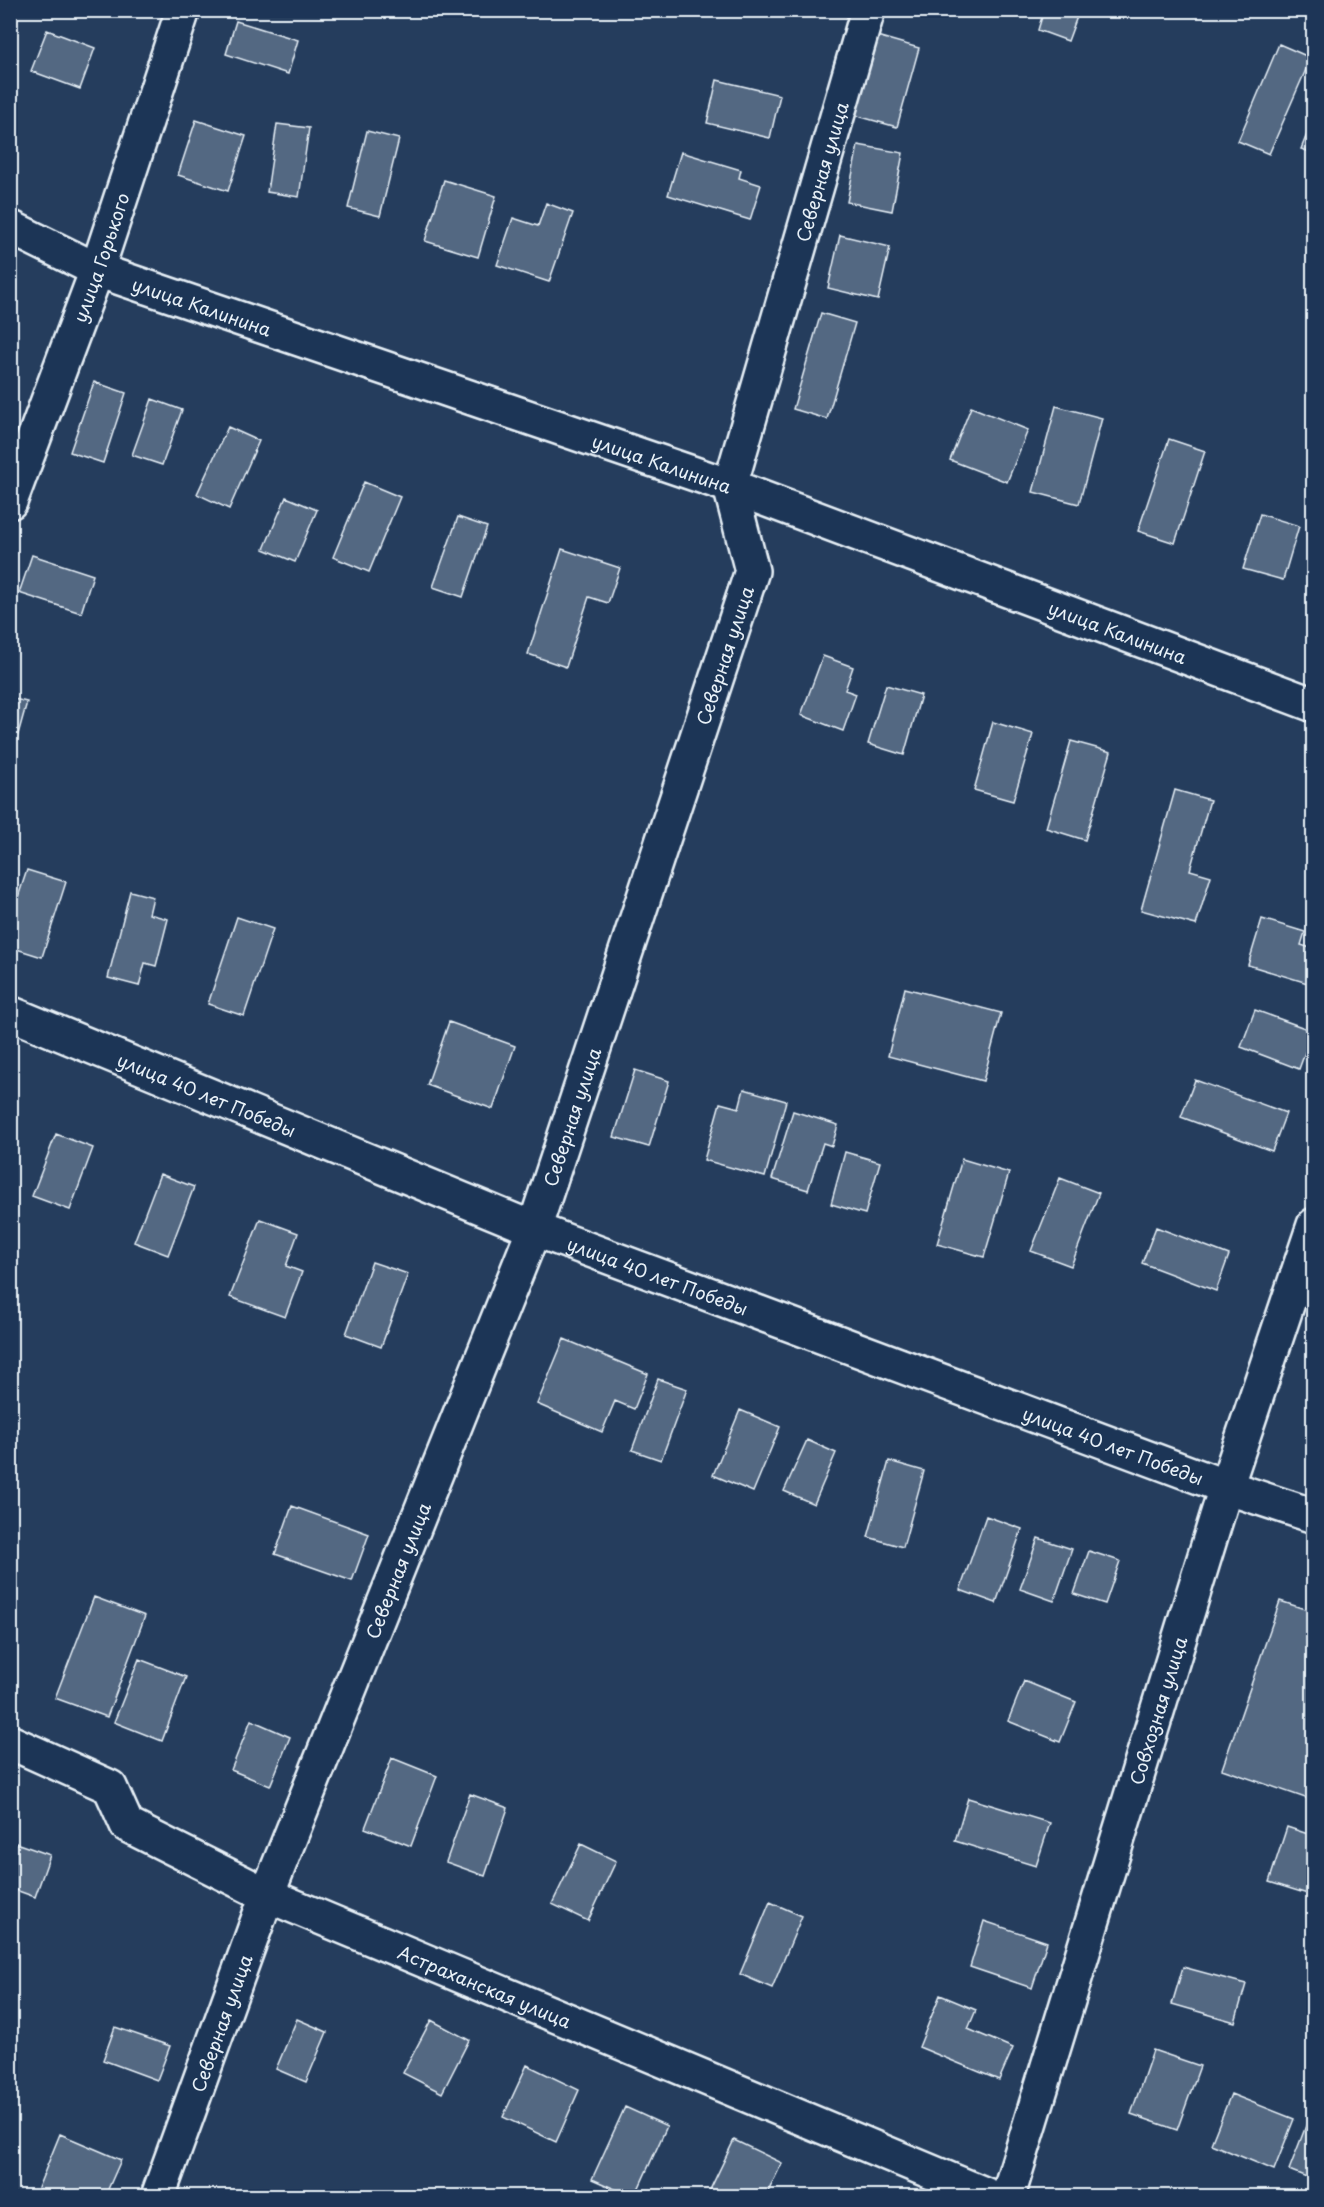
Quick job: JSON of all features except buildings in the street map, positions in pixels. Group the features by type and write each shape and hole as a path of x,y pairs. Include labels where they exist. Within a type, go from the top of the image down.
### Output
{"street":[{"name":"улица Горького","path":"10,502 97,270 183,10"},
{"name":"Северная улица","path":"158,2196 267,1895 534,1229 752,571 730,486 868,10"},
{"name":"улица Калинина","path":"10,227 97,270 730,486 1314,705"},
{"name":"улица 40 лет Победы","path":"10,1013 534,1229 1226,1487 1314,1516"},
{"name":"Совхозная улица","path":"1008,2196 1226,1487 1314,1225"},
{"name":"Астраханская улица","path":"10,1742 110,1787 127,1825 267,1895 989,2196"}]}
